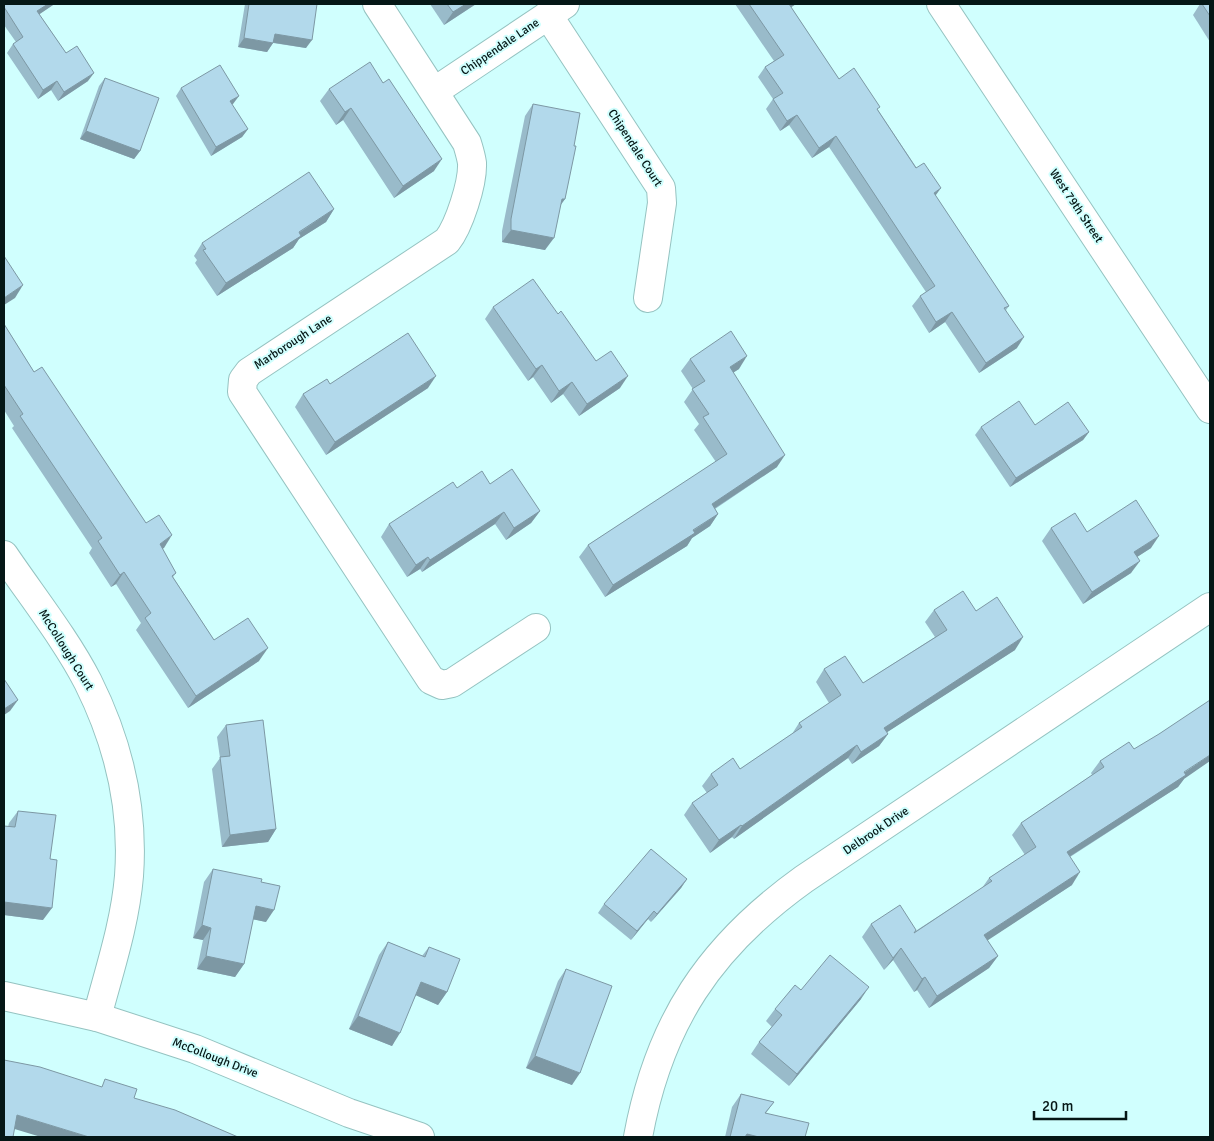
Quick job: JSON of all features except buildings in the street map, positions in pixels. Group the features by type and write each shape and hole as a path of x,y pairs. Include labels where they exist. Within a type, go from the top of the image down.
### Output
{"street":[{"name":"Marborough Lane","path":"377,4 467,143 472,164 461,216 454,232 446,241 249,372 243,380 242,392 431,680 442,685 452,683 536,628"},
{"name":"West 79th Street","path":"941,4 1210,409"},
{"name":"Chippendale Lane","path":"435,91 557,9"},
{"name":"Chipendale Court","path":"557,9 662,188 662,203 648,298"},
{"name":"McCollough Court","path":"4,555 87,680 116,747 122,775 129,838 129,876 122,918 97,1016"},
{"name":"Delbrook Drive","path":"638,1137 648,1087 663,1045 683,1006 708,968 757,915 804,880 1210,607"},
{"name":"McCollough Drive","path":"4,996 97,1016 223,1059 349,1113 420,1137"}]}
